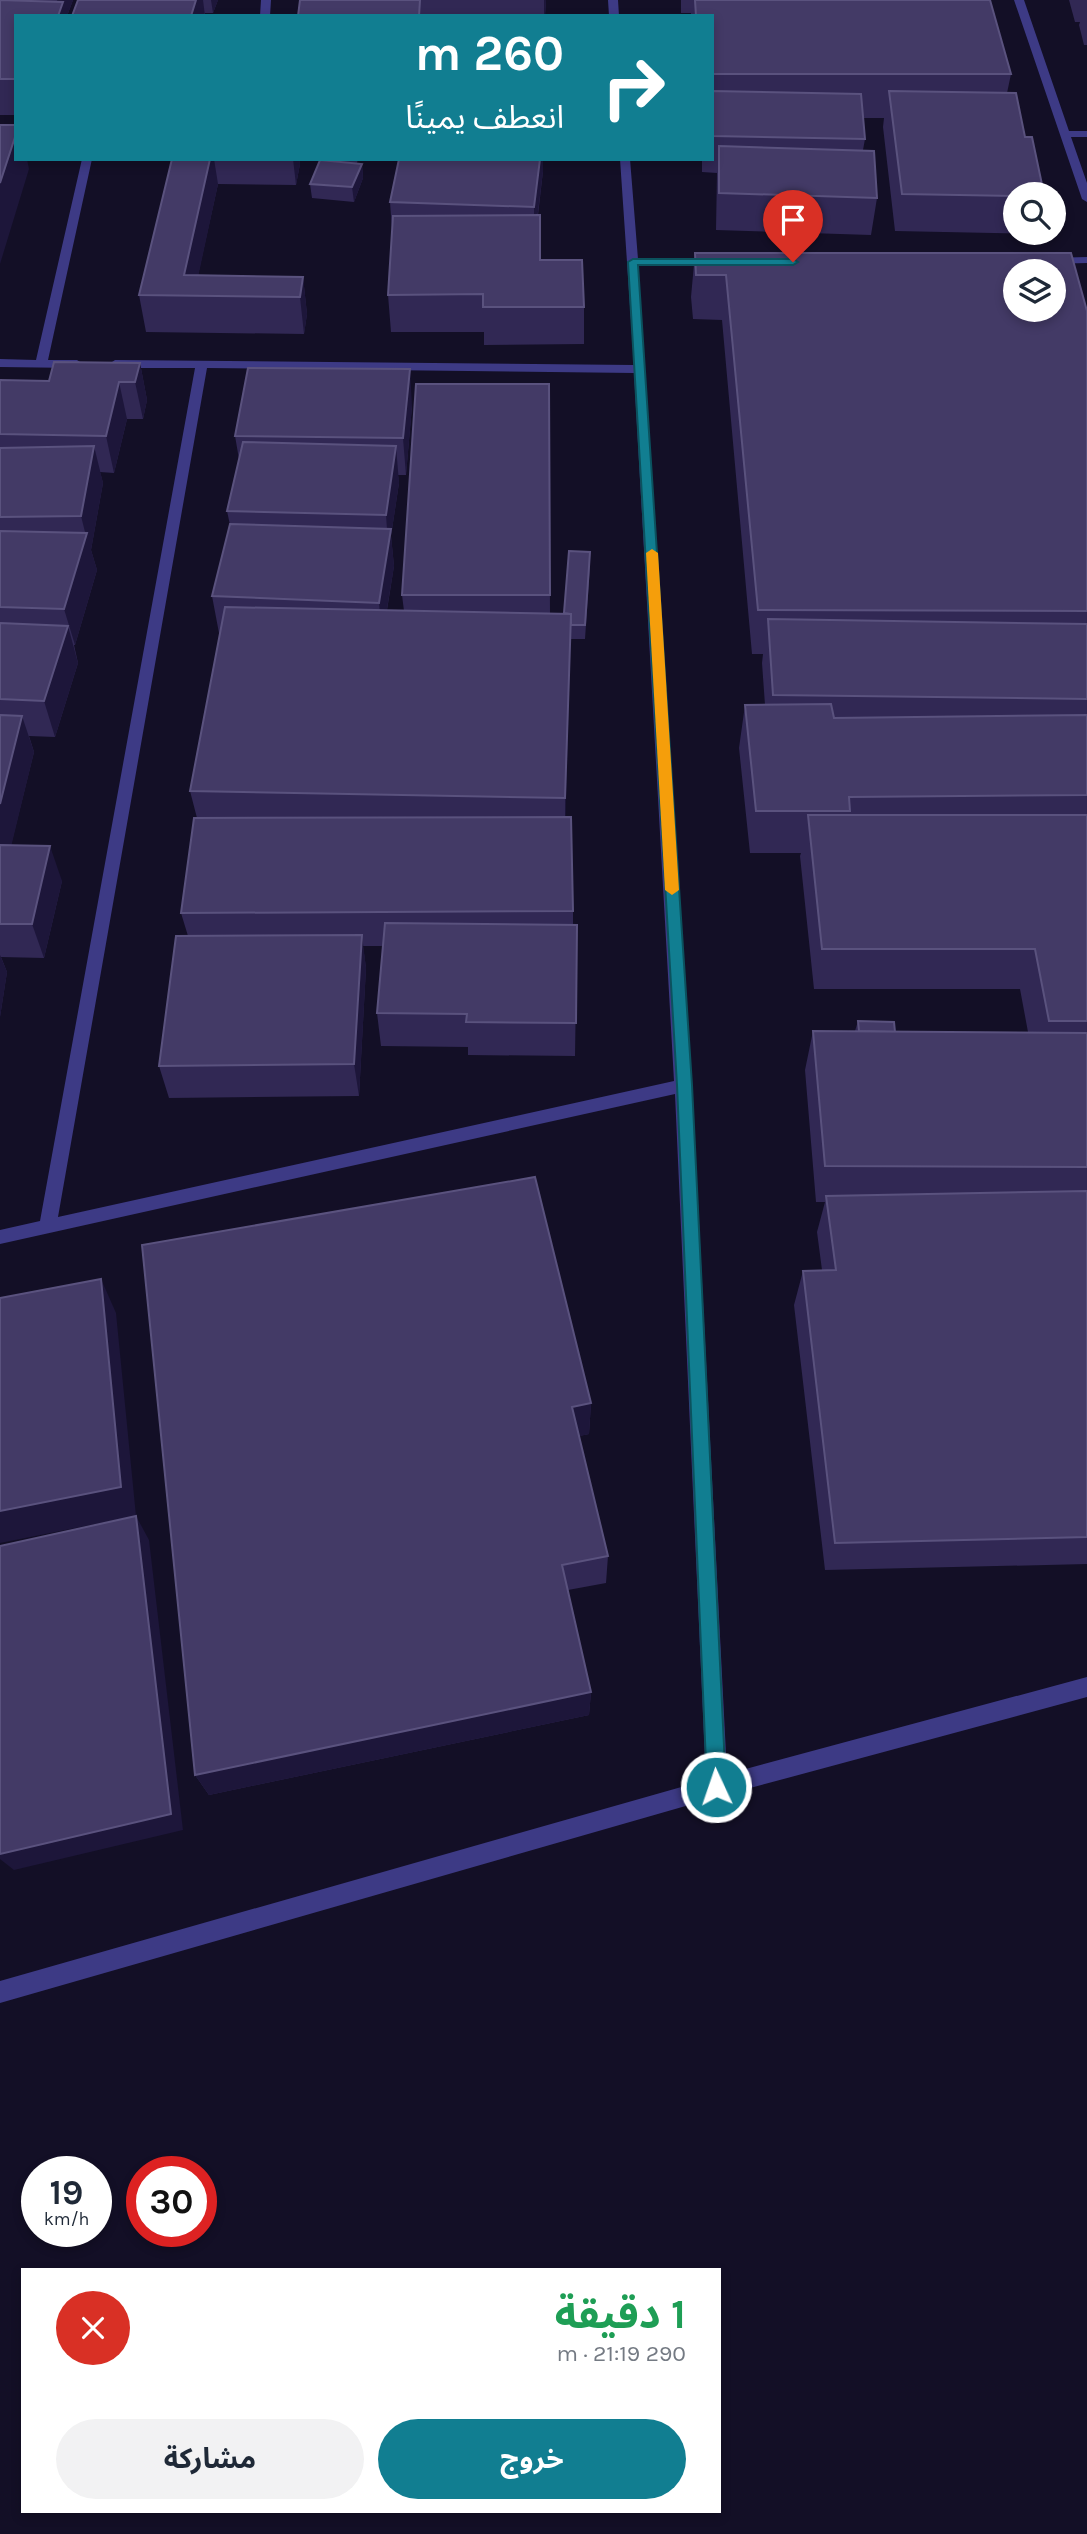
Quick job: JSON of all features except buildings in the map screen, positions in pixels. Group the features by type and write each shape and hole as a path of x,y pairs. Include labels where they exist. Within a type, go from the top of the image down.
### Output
{"street":[{"path":"1019,0 1087,199"},
{"path":"1065,134 1087,134"},
{"path":"41,364 87,161"},
{"path":"625,161 641,369 684,1085 716,1787"},
{"path":"1066,260 1087,260"},
{"path":"633,262 729,262"},
{"path":"0,363 94,364"},
{"path":"108,364 641,369"},
{"path":"48,1226 202,365"},
{"path":"0,1237 684,1085"},
{"path":"0,1992 716,1787 1087,1687"}],"slow traffic":[{"path":"652,553 672,890"}],"route":[{"path":"716,1787 684,1085 633,262 793,262"}]}
